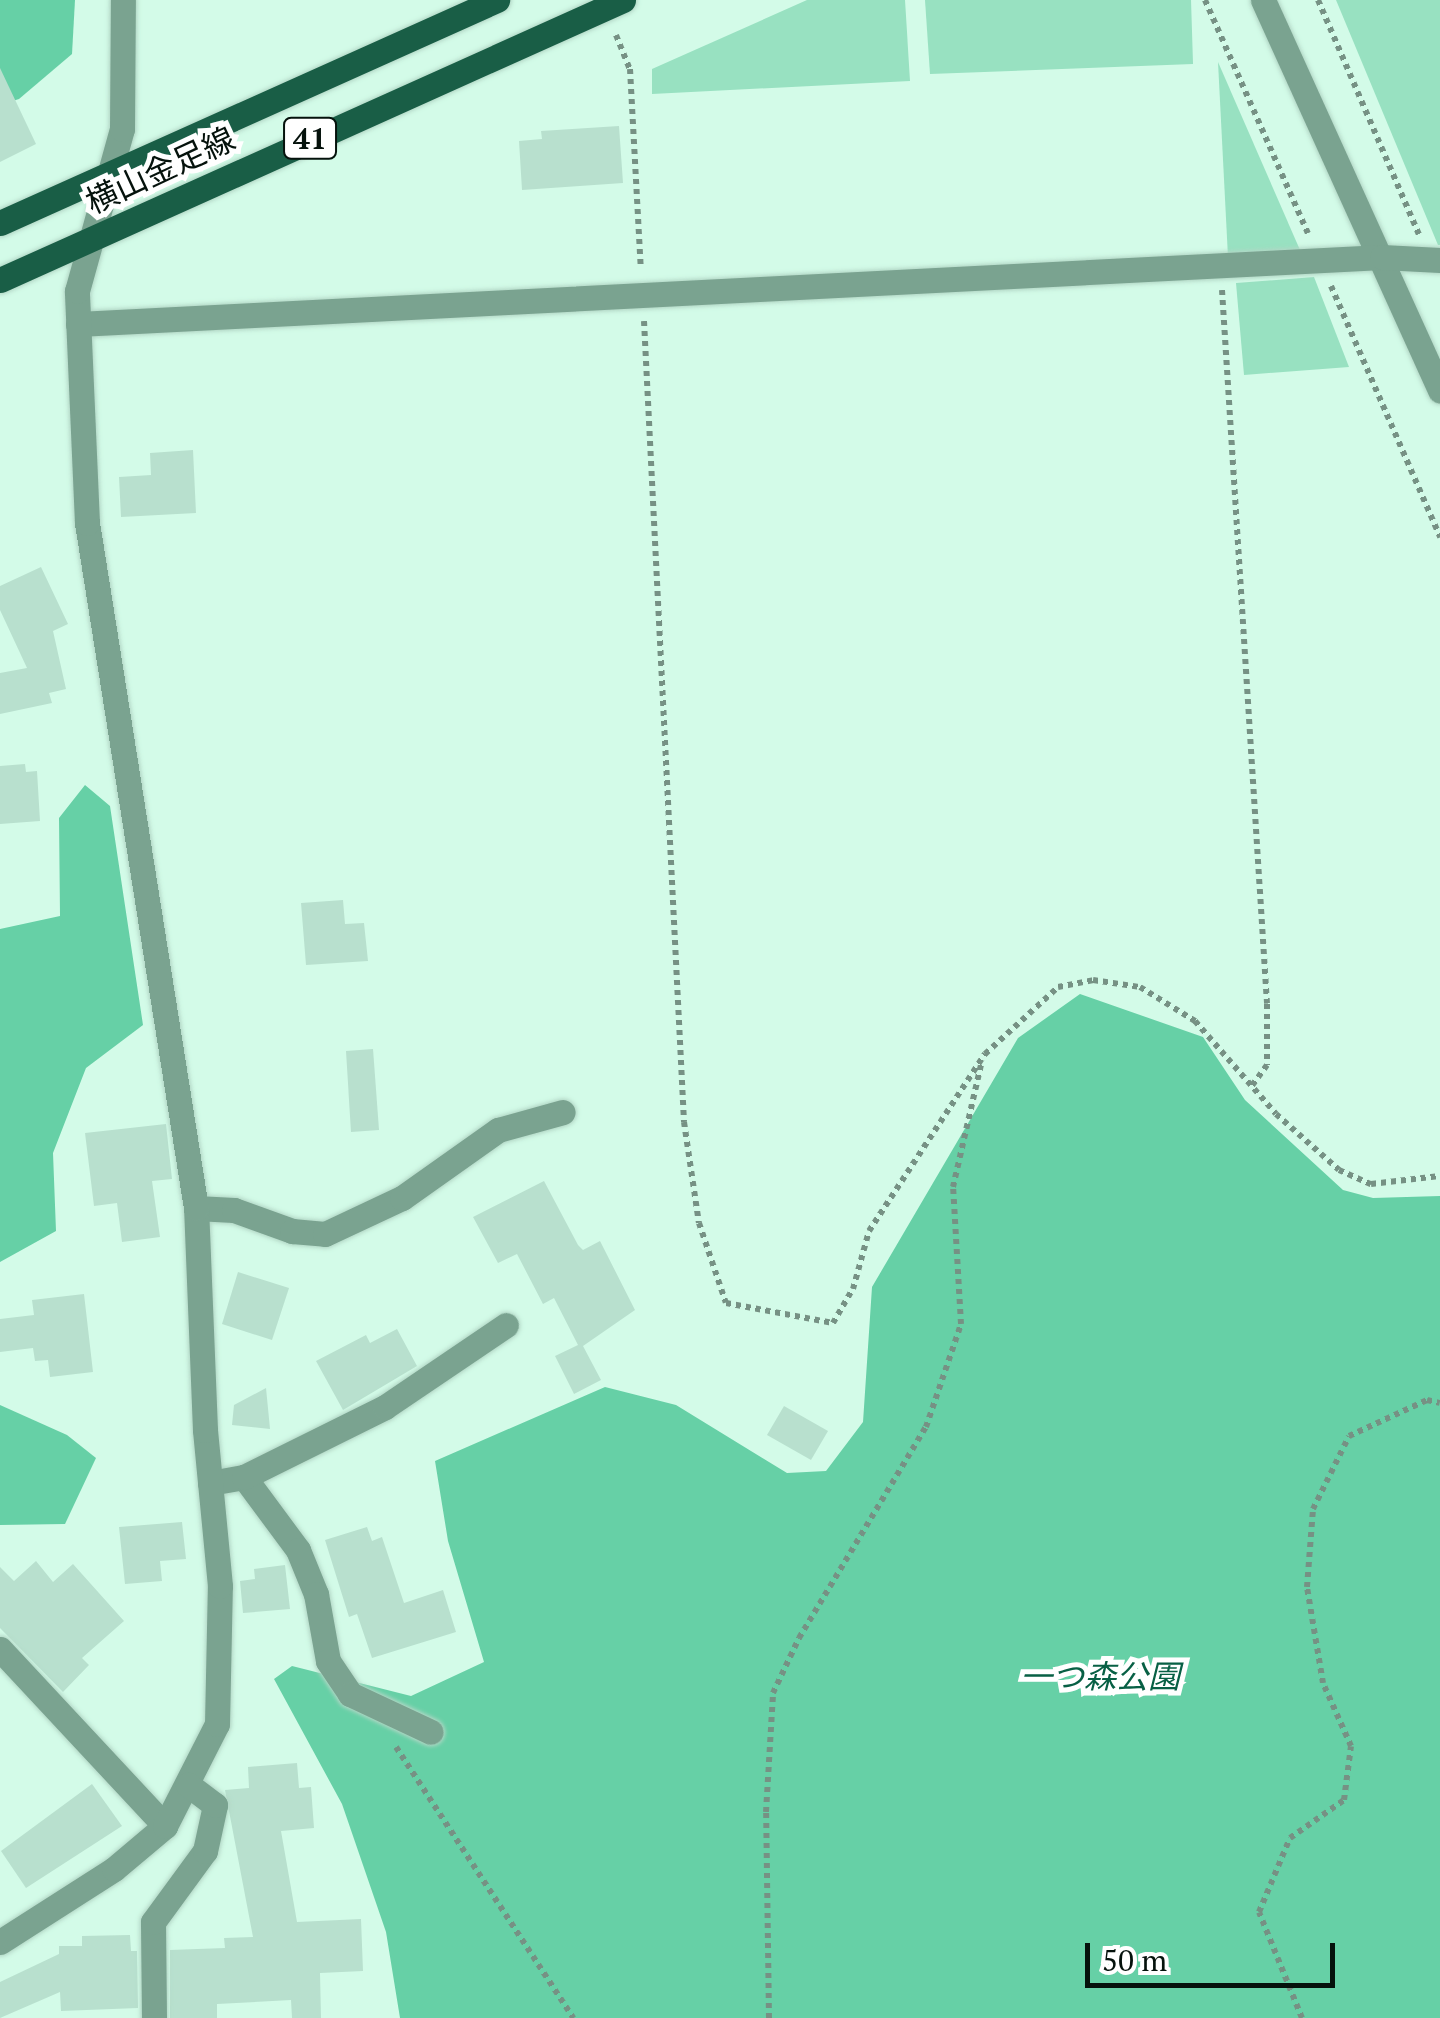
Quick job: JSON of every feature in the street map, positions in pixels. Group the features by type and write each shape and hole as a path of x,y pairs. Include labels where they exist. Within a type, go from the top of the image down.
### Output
{"main road":[{"name":"横山金足線","path":"0,223 498,0"},
{"name":"横山金足線","path":"0,280 614,4"}],"street":[{"path":"0,1942 114,1868 165,1826 216,1724 220,1586 210,1483 196,1208 87,522 78,324 87,240 122,129 123,0"},
{"path":"1263,0 1440,391"},
{"path":"78,324 643,300 1220,270 1382,257 1436,260"},
{"path":"196,1208 234,1210 292,1231 325,1234 402,1198 498,1130 563,1112"},
{"path":"210,1483 244,1477 385,1406 506,1325"},
{"path":"244,1477 298,1550 316,1594 328,1661 350,1694 431,1732"},
{"path":"0,1650 165,1826"},
{"path":"154,2018 154,1922 205,1851 216,1805 188,1785"}],"path":[{"path":"1318,0 1436,260"},
{"path":"614,4 630,69 684,1122 699,1223 726,1303 833,1323 853,1289 869,1230 984,1054 1058,987 1092,980 1140,988 1194,1021 1251,1087 1339,1170 1371,1184 1440,1176"},
{"path":"1220,270 1268,1004 1267,1065 1251,1087"},
{"path":"769,2018 766,1812 773,1693 799,1638 926,1428 961,1324 953,1187 984,1054"},
{"path":"1302,2018 1259,1912 1290,1838 1344,1800 1351,1746 1324,1684 1307,1587 1313,1509 1349,1436 1427,1400 1440,1403"},
{"path":"365,1701 573,2018"}],"green space":[{"path":"0,0 75,0 72,54 19,99 0,105"},
{"path":"807,0 905,0 910,81 652,94 652,69"},
{"path":"925,0 1191,0 1193,64 930,74"},
{"path":"1336,0 1440,0 1440,245 1438,245"},
{"path":"1218,62 1300,250 1228,257"},
{"path":"1314,277 1349,367 1244,375 1236,283"},
{"path":"85,785 110,806 143,1025 86,1068 53,1153 56,1231 0,1262 0,929 60,916 59,818"},
{"name":"一つ森公園","path":"1080,994 1203,1037 1245,1100 1343,1190 1373,1198 1440,1196 1440,2018 400,2018 386,1932 342,1804 274,1679 292,1666 411,1696 484,1662 448,1541 435,1461 605,1387 676,1405 787,1473 826,1471 863,1422 872,1287 1018,1038"},
{"path":"0,1405 67,1435 96,1458 65,1524 0,1525"}],"building":[{"path":"0,68 36,144 0,162"},
{"path":"619,126 623,183 522,190 519,141 542,139 541,131"},
{"path":"193,450 196,513 121,517 119,477 151,475 150,453"},
{"path":"41,567 68,624 53,631 66,689 49,693 52,703 0,714 0,673 27,668 0,610 0,586"},
{"path":"25,764 26,772 37,771 40,821 0,824 0,766"},
{"path":"343,900 345,924 364,923 368,961 306,965 301,903"},
{"path":"373,1049 379,1130 351,1132 346,1051"},
{"path":"166,1124 172,1179 152,1181 160,1237 122,1242 117,1203 94,1206 85,1133"},
{"path":"544,1181 578,1245 583,1250 600,1241 635,1310 583,1346 601,1380 574,1394 555,1356 578,1345 554,1298 543,1304 517,1254 498,1263 473,1217"},
{"path":"238,1272 289,1288 272,1340 222,1324"},
{"path":"84,1294 93,1372 50,1377 48,1360 35,1361 33,1348 0,1352 0,1319 34,1315 32,1300"},
{"path":"397,1329 417,1366 343,1410 316,1361 366,1335 370,1343"},
{"path":"266,1388 270,1429 232,1425 234,1405"},
{"path":"784,1406 828,1431 811,1460 767,1435"},
{"path":"182,1522 186,1559 160,1561 162,1581 125,1584 119,1527"},
{"path":"367,1527 372,1541 382,1537 404,1603 443,1590 456,1632 372,1658 357,1614 349,1617 325,1540"},
{"path":"36,1561 53,1582 73,1564 124,1621 82,1658 89,1665 63,1692 0,1628 0,1567 14,1581"},
{"path":"285,1565 290,1609 243,1613 240,1581 255,1579 254,1569"},
{"path":"297,1763 299,1788 311,1787 314,1828 281,1831 297,1922 361,1919 363,1971 320,1973 321,2018 292,2018 291,2000 217,2004 217,2018 170,2018 170,1950 225,1948 224,1938 253,1937 225,1790 249,1788 248,1767"},
{"path":"92,1784 122,1826 26,1888 1,1851"},
{"path":"130,1935 131,1951 137,1951 138,2008 61,2011 60,1992 0,2018 0,1982 59,1954 59,1946 82,1946 82,1936"}]}
